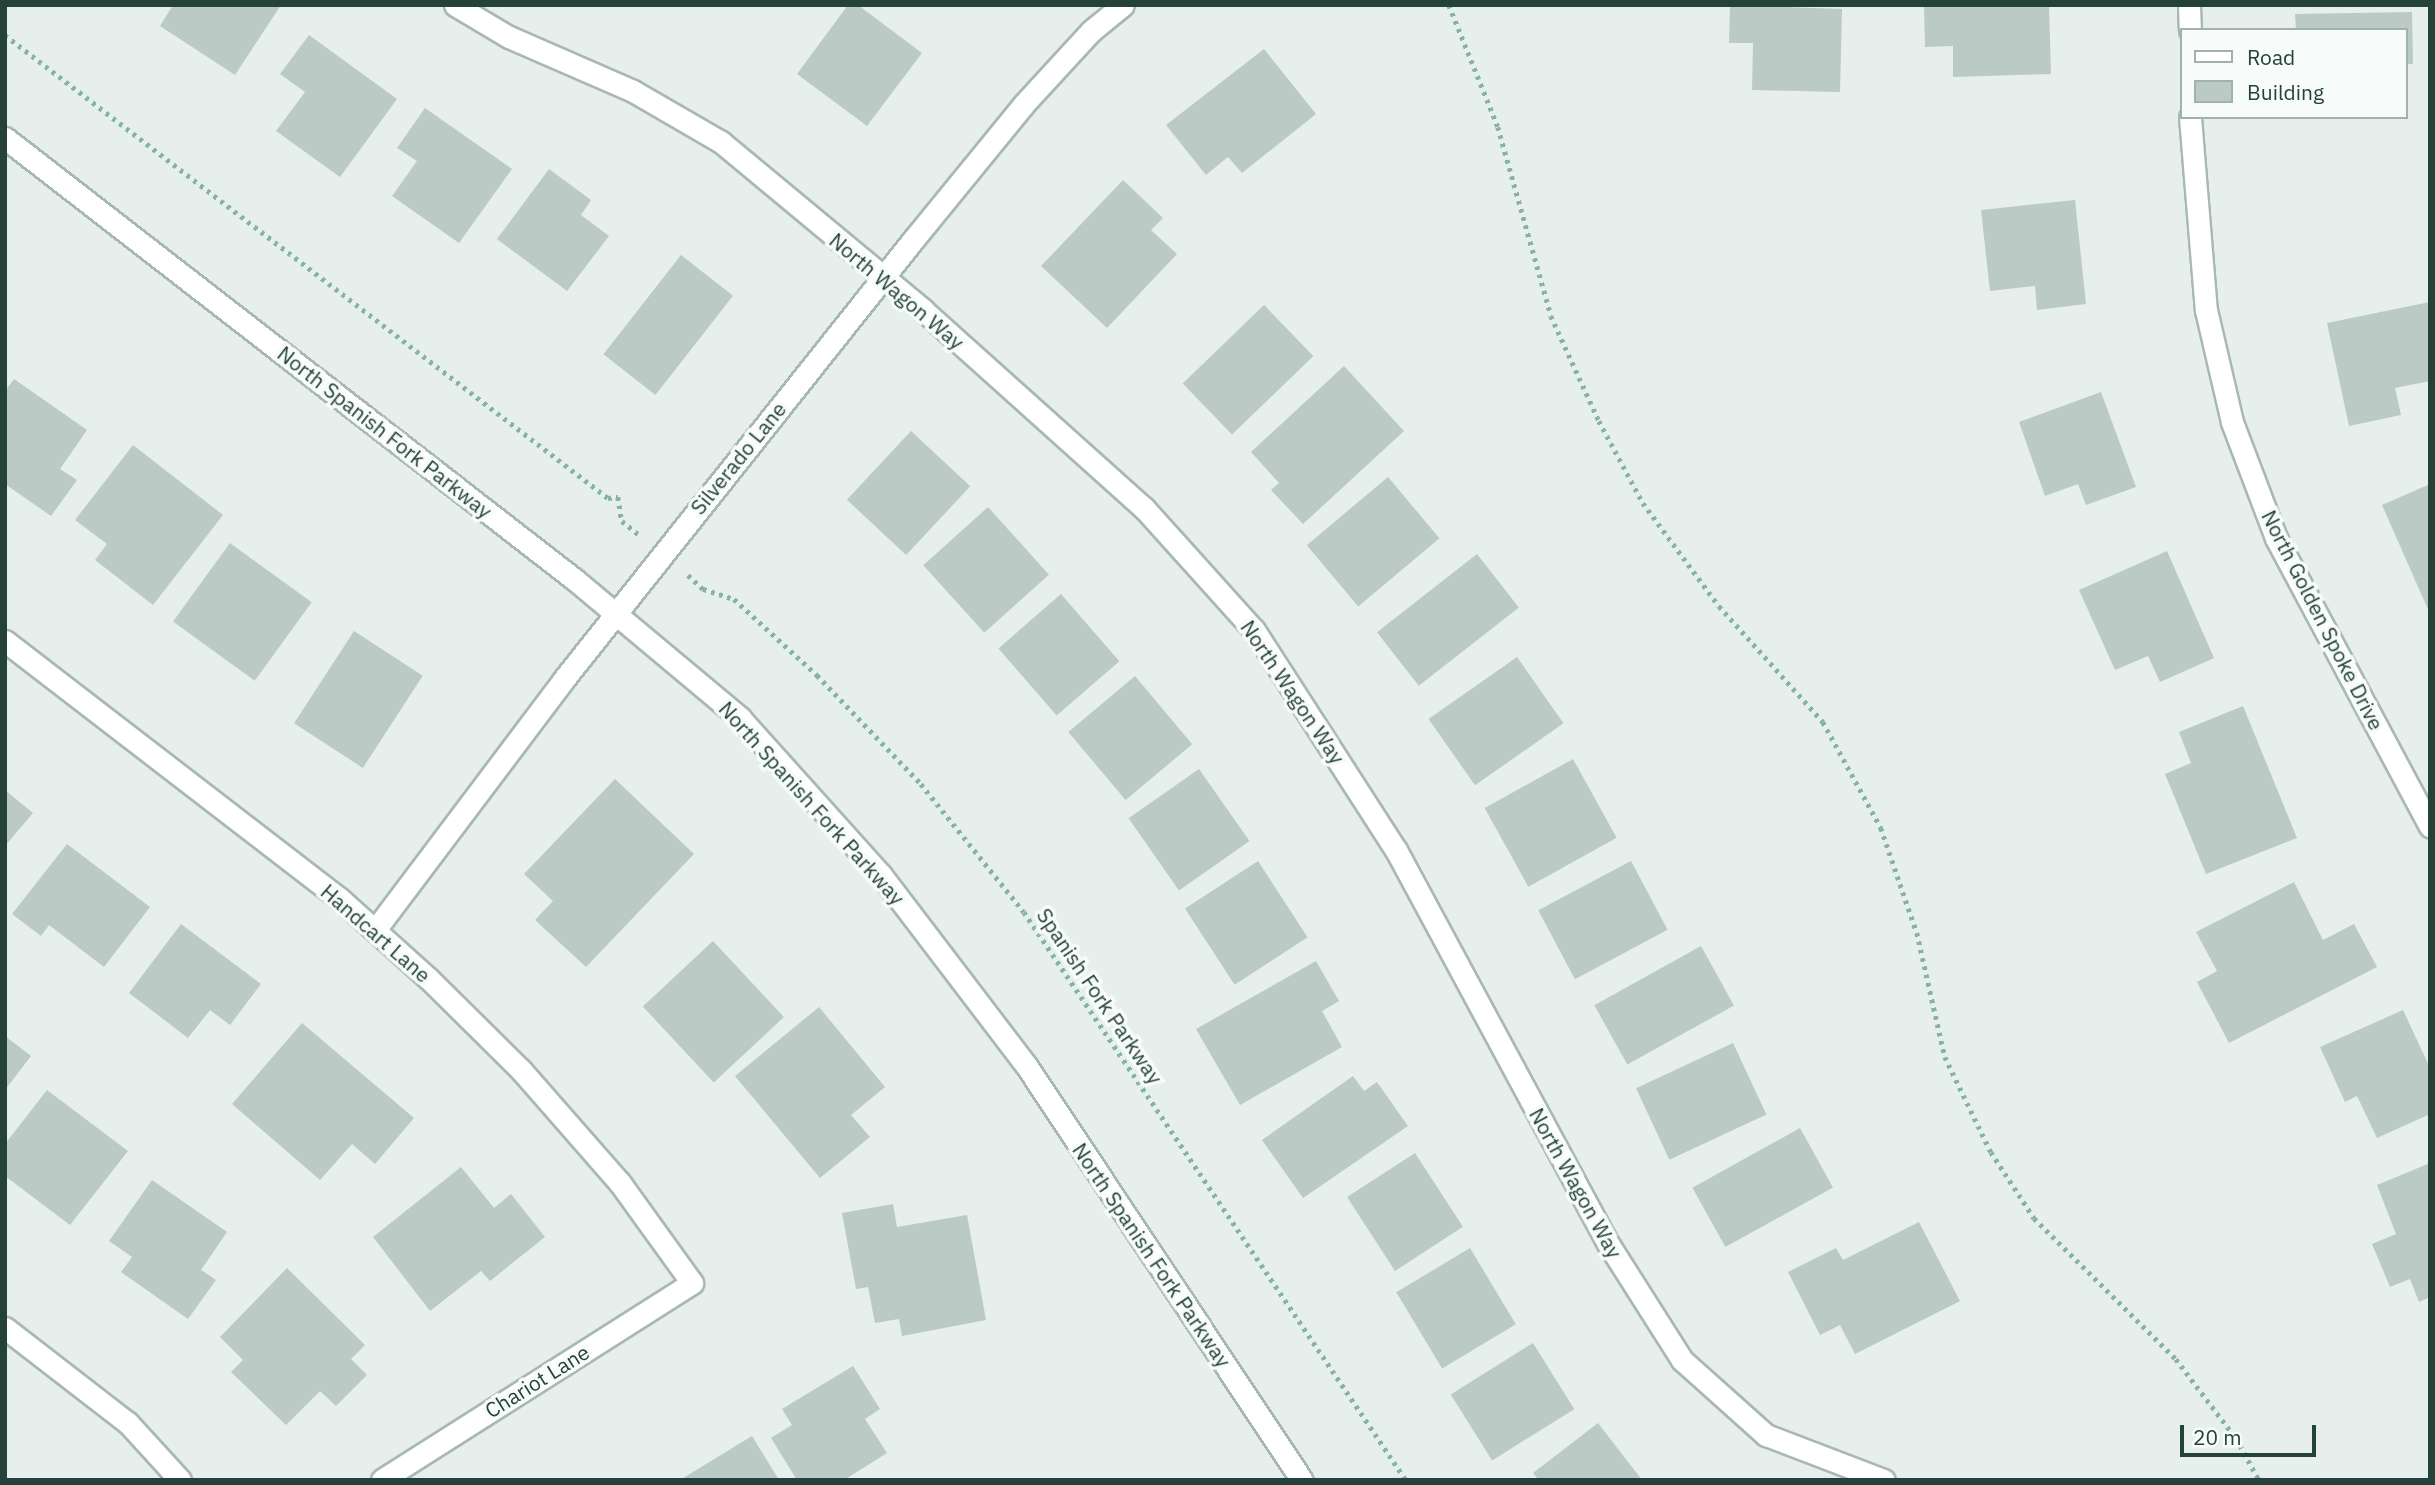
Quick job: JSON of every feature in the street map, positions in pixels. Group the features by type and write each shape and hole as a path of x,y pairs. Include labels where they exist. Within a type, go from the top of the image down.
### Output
{"street":[{"name":"North Wagon Way","path":"455,5 509,37 632,91 721,142 883,277 1144,508 1254,629 1396,850 1609,1245 1682,1360 1766,1435 1884,1480"},
{"name":"Silverado Lane","path":"375,930 616,613 883,277 1023,104 1091,31 1123,5"},
{"path":"2189,5 2189,28"},
{"name":"North Golden Spoke Drive","path":"2190,119 2206,310 2232,422 2276,537 2430,826"},
{"name":"North Spanish Fork Parkway","path":"5,138 616,613 740,718 881,875 1026,1065 1301,1480"},
{"name":"Handcart Lane","path":"5,641 375,930 521,1070 620,1183 692,1283"},
{"name":"Chariot Lane","path":"382,1480 692,1283"},
{"path":"5,1328 128,1423 180,1480"}],"path":[{"path":"1450,5 1498,127 1551,316 1600,421 1643,503 1704,586 1823,722 1881,828 1917,933 1945,1057 1992,1152 2034,1218 2176,1359 2236,1438 2259,1480"},
{"path":"5,34 608,498 618,497 622,521"},
{"name":"Spanish Fork Parkway","path":"703,589 734,599 817,675 921,784 1024,912 1406,1480"}],"building":[{"path":"173,5 281,5 235,75 160,26"},
{"path":"848,5 858,5 922,53 867,126 797,74"},
{"path":"1730,5 1842,9 1840,92 1752,90 1753,43 1729,43"},
{"path":"1924,5 2049,5 2051,74 1953,77 1953,46 1925,47"},
{"path":"2412,12 2413,64 2407,64 2407,28 2296,28 2295,14"},
{"path":"309,35 397,99 340,177 276,131 305,92 280,74"},
{"path":"1264,49 1316,114 1242,173 1228,157 1206,175 1166,125"},
{"path":"425,108 512,169 459,243 392,196 417,161 397,148"},
{"path":"549,169 591,200 581,215 609,236 567,291 497,239"},
{"path":"1123,180 1163,218 1151,230 1177,254 1107,328 1041,266"},
{"path":"2075,200 2086,304 2037,310 2035,286 1990,291 1981,210"},
{"path":"681,255 733,296 655,395 603,354"},
{"path":"2430,302 2430,381 2395,388 2401,415 2349,426 2327,323"},
{"path":"1264,305 1313,356 1232,435 1183,383"},
{"path":"1344,366 1404,431 1303,524 1271,490 1279,483 1251,452"},
{"path":"14,379 87,430 60,469 77,480 51,516 5,484 5,391"},
{"path":"2101,392 2136,487 2086,505 2078,484 2045,496 2019,422"},
{"path":"911,431 970,486 906,555 847,500"},
{"path":"133,445 223,515 153,605 95,560 107,544 75,520"},
{"path":"1388,477 1439,538 1358,606 1307,545"},
{"path":"2430,484 2430,614 2382,505"},
{"path":"988,507 1049,575 984,633 923,565"},
{"path":"230,543 312,602 255,681 173,621"},
{"path":"2167,551 2214,658 2160,682 2148,656 2115,670 2079,590"},
{"path":"1477,554 1519,608 1419,686 1377,632"},
{"path":"1061,594 1119,661 1057,716 998,648"},
{"path":"354,631 423,676 363,768 294,723"},
{"path":"1517,657 1563,723 1475,785 1429,719"},
{"path":"1135,676 1192,744 1126,800 1068,732"},
{"path":"2243,706 2297,838 2206,874 2165,774 2191,763 2179,732"},
{"path":"1573,759 1617,838 1528,887 1485,808"},
{"path":"1199,769 1249,841 1179,890 1129,818"},
{"path":"615,779 694,854 586,967 535,920 553,901 524,874"},
{"path":"5,790 33,813 5,846"},
{"path":"67,844 150,907 104,967 49,925 41,936 12,914"},
{"path":"1258,861 1308,937 1235,985 1185,908"},
{"path":"1631,861 1668,930 1575,979 1538,910"},
{"path":"2294,882 2323,940 2354,924 2377,967 2229,1043 2197,982 2217,971 2196,932"},
{"path":"181,924 261,984 230,1025 210,1010 188,1038 129,993"},
{"path":"713,941 784,1017 714,1083 643,1006"},
{"path":"1701,946 1734,1005 1627,1065 1594,1005"},
{"path":"1316,961 1339,1001 1322,1011 1342,1047 1240,1105 1196,1029"},
{"path":"819,1007 885,1087 851,1115 870,1137 820,1178 735,1076"},
{"path":"2403,1010 2430,1068 2430,1114 2377,1138 2357,1096 2345,1102 2320,1047"},
{"path":"302,1023 414,1118 375,1164 352,1144 320,1180 232,1104"},
{"path":"5,1036 31,1056 5,1090"},
{"path":"1733,1043 1766,1115 1669,1160 1636,1088"},
{"path":"1353,1076 1364,1091 1377,1082 1408,1126 1303,1198 1262,1140"},
{"path":"47,1090 128,1151 70,1225 5,1176 5,1144"},
{"path":"1800,1128 1833,1187 1725,1247 1692,1188"},
{"path":"1415,1153 1463,1227 1395,1271 1347,1197"},
{"path":"2430,1163 2430,1297 2419,1302 2410,1279 2390,1287 2372,1244 2396,1234 2377,1185"},
{"path":"461,1167 494,1208 511,1194 545,1237 490,1281 481,1271 430,1311 373,1237"},
{"path":"152,1180 227,1232 201,1270 216,1280 188,1319 121,1272 132,1257 109,1241"},
{"path":"893,1204 897,1227 967,1215 986,1320 902,1336 899,1319 875,1323 868,1287 856,1289 842,1213"},
{"path":"1919,1222 1960,1301 1855,1354 1840,1325 1820,1335 1788,1272 1836,1248 1843,1260"},
{"path":"1470,1248 1516,1324 1442,1369 1396,1292"},
{"path":"287,1268 365,1345 351,1359 367,1375 336,1406 320,1391 286,1425 231,1372 243,1360 220,1337"},
{"path":"1533,1343 1574,1409 1492,1461 1451,1394"},
{"path":"853,1366 880,1409 865,1419 887,1453 844,1480 797,1480 771,1438 792,1425 782,1409"},
{"path":"1598,1423 1642,1480 1539,1480 1533,1473"},
{"path":"752,1436 779,1480 680,1480"}]}
